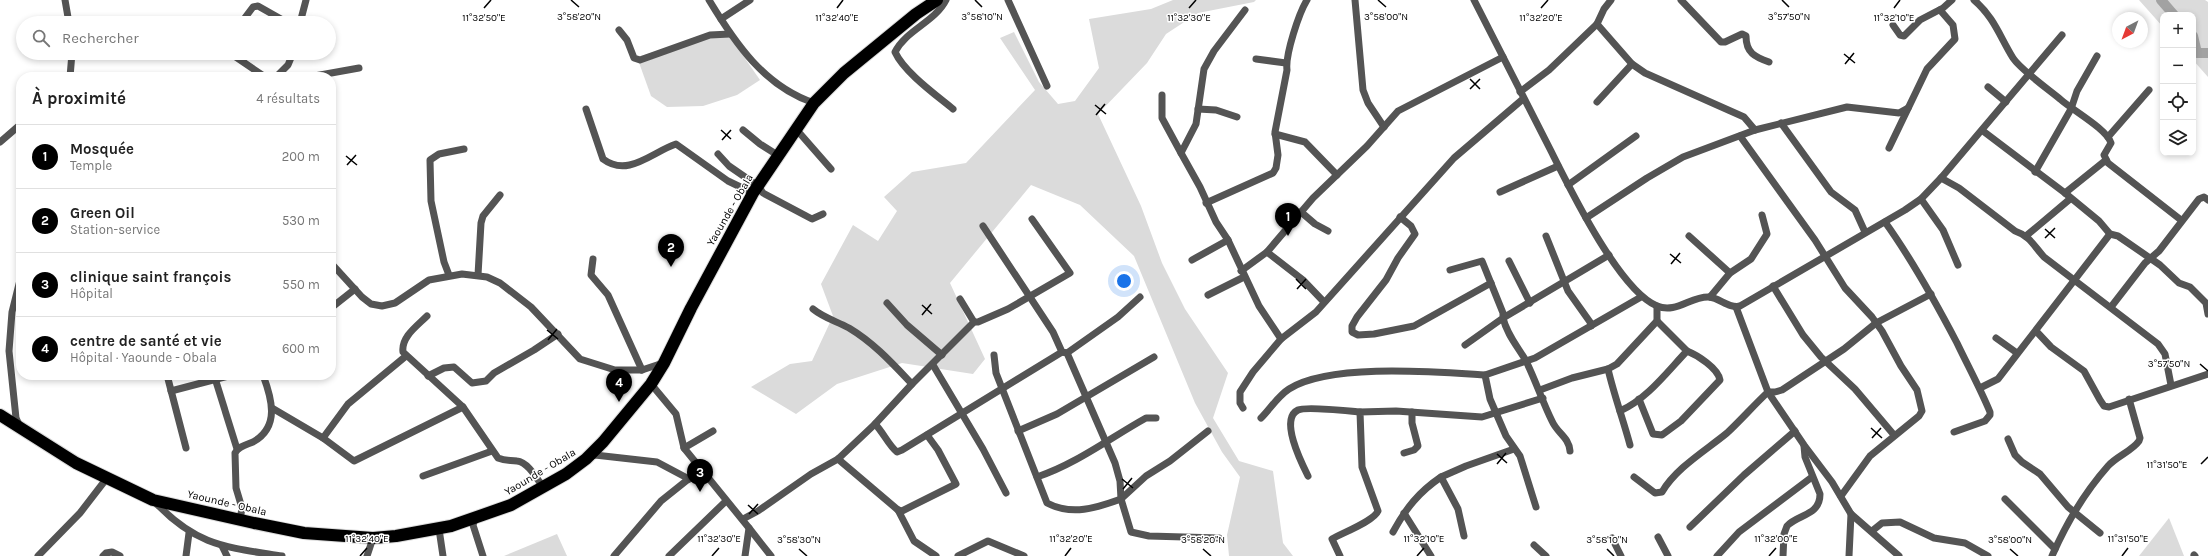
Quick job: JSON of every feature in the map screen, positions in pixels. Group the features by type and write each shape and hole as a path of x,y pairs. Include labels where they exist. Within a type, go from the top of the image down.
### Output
{"highway":[{"name":"Yaounde - Obala","path":"0,415 76,463 153,500 240,520 304,532 372,538 396,536 439,529 475,519 511,505 543,487 586,459 603,442 651,384 664,363 691,308 755,189 814,103 844,73 916,14 937,0"}],"street":[{"path":"65,0 68,16"},
{"path":"302,16 306,0"},
{"path":"709,0 730,34 746,55 779,86 801,99 814,103"},
{"path":"721,19 750,0"},
{"path":"946,0 939,13 907,38 895,52 897,58 913,74 953,109"},
{"path":"1008,0 1047,86"},
{"path":"1206,203 1273,173 1276,168 1278,155 1275,134 1287,70 1286,63 1295,31 1307,0"},
{"path":"1355,0 1364,90 1368,103 1384,127"},
{"path":"1474,0 1523,99 1586,218 1609,255 1641,297 1657,306 1666,308 1677,307 1710,297 1730,273 1752,259 1766,237 1767,231 1762,214"},
{"path":"1520,92 1549,70 1597,24 1604,9 1612,0"},
{"path":"1681,0 1721,42 1725,42 1742,34 1746,36 1746,46 1753,57 1770,62"},
{"path":"1893,25 1900,35 1904,36 1920,20 1940,10 1952,0"},
{"path":"1974,0 1994,22 2014,59 2071,109 2108,137 2111,143 2104,155 2108,160 2181,220"},
{"path":"245,16 253,7 258,6 276,16"},
{"path":"1181,153 1196,124 1204,69 1214,51 1245,10"},
{"path":"1889,148 1930,64 1955,39 1953,25 1940,10"},
{"path":"1597,24 1632,64 1645,73 1744,117 1755,130"},
{"path":"619,30 627,40 634,58 640,60 710,35 730,34"},
{"path":"1736,307 1825,257 1865,232 1885,222 1921,199 1983,131 2062,35"},
{"path":"2035,172 2071,109 2077,91 2098,56"},
{"path":"1208,295 1243,274 1267,252 1301,212 1398,111 1503,57"},
{"path":"1256,59 1286,63"},
{"path":"70,72 71,60"},
{"path":"240,60 258,72"},
{"path":"281,72 290,60"},
{"path":"1597,102 1632,64"},
{"path":"336,72 359,68"},
{"path":"1988,87 2006,102"},
{"path":"2108,137 2149,90"},
{"path":"1162,95 1162,118 1200,187 1206,203 1228,240 1243,274 1265,316 1281,339"},
{"path":"1243,408 1240,403 1240,392 1253,372 1281,339 1316,312 1454,158 1523,99"},
{"path":"1586,218 1647,178 1683,157 1706,147 1755,130 1847,107 1899,113 1908,108"},
{"path":"586,109 603,159 616,166 641,162 676,144 728,182 755,189 812,219 824,214"},
{"path":"1198,109 1216,110 1237,117"},
{"path":"1781,123 1831,192 1855,210 1865,232"},
{"path":"0,142 16,128"},
{"path":"796,129 831,169"},
{"path":"743,130 760,144 779,156"},
{"path":"1983,131 2035,172 2065,193 2070,199 2099,221 2110,234 2118,236 2160,265 2179,283 2190,287 2207,303 2208,314"},
{"path":"1275,134 1305,142 1337,175"},
{"path":"1568,185 1636,136"},
{"path":"1740,136 1815,240 1845,288 1876,323 1917,390 1922,411 1915,420 1894,435 1870,456 1840,496"},
{"path":"448,275 431,201 430,160 439,154 464,149"},
{"path":"718,154 755,189"},
{"path":"2065,193 2108,160"},
{"path":"1500,192 1558,166"},
{"path":"1941,178 1959,188 2006,225 2033,241 2044,257 2158,344 2165,354 2171,385"},
{"path":"478,275 481,223 483,216 500,195"},
{"path":"2111,307 2149,258 2159,251 2181,220 2201,197 2208,200"},
{"path":"1921,199 1943,230 1958,265"},
{"path":"2026,236 2070,199"},
{"path":"1301,212 1315,224 1328,231"},
{"path":"1400,217 1411,226 1415,234 1398,258 1386,280 1357,318 1352,326 1352,332 1358,335 1374,334 1414,326 1491,283"},
{"path":"743,519 758,511 806,478 838,459 875,424 912,384 942,356 974,322 1008,309 1070,273 1032,218"},
{"path":"1885,222 1909,256 1931,294 1980,388 1990,412 1988,419 1954,432"},
{"path":"983,226 1031,296 1065,353 1106,441 1120,481 1121,499 1131,532 1149,536 1219,538"},
{"path":"1980,388 1998,379 2110,234"},
{"path":"1546,236 1568,291 1590,322 1591,326"},
{"path":"1689,236 1730,273"},
{"path":"1192,260 1228,240"},
{"path":"1267,252 1303,280 1324,302"},
{"path":"1466,345 1503,318 1609,255"},
{"path":"593,259 591,275 608,295 642,370"},
{"path":"1450,270 1482,261 1502,308 1503,318 1511,338 1526,362 1540,390 1555,427 1570,444 1570,451"},
{"path":"1509,262 1530,303"},
{"path":"336,268 371,304 382,306 395,303 429,280 448,275 478,275 487,277 507,288 531,307 558,334 567,348 580,359 615,370 642,370 664,363"},
{"path":"1773,286 1798,329 1826,361 1855,389 1894,435"},
{"path":"336,304 355,289"},
{"path":"1634,477 1655,494 1662,492 1676,473 1730,430 1768,392 1782,390 1826,361 1876,323 1931,294"},
{"path":"16,296 12,312 9,351 16,418 20,427"},
{"path":"1262,418 1287,390 1322,378 1388,372 1485,375 1526,362 1641,297"},
{"path":"1710,297 1736,307 1768,392 1804,446 1827,475 1851,514 1899,556"},
{"path":"875,424 897,452 1002,388 1065,353 1118,316 1140,298"},
{"path":"960,299 974,322"},
{"path":"887,303 907,325 942,356"},
{"path":"1540,390 1572,378 1608,369 1625,357 1657,321 1657,306"},
{"path":"813,309 822,316 848,328 875,346 912,384"},
{"path":"427,316 402,346 406,356 463,407 498,458 504,461 517,461 524,464 543,487"},
{"path":"1639,399 1653,434 1662,435 1681,421 1720,380 1718,373 1696,355 1687,351 1657,321"},
{"path":"2036,331 2052,347 2084,371 2104,406 2109,408 2129,399 2208,374"},
{"path":"428,376 444,368 454,367 472,383 486,381 494,373 558,334"},
{"path":"1996,338 2017,353"},
{"path":"1620,411 1639,399 1657,384 1687,351"},
{"path":"994,355 996,373 1047,503 1058,509 1090,510 1121,499 1146,476 1170,461 1208,431"},
{"path":"323,438 348,404 406,356"},
{"path":"1018,431 1057,414 1154,357"},
{"path":"933,365 984,449 1006,493"},
{"path":"1608,369 1616,405 1620,411 1630,445"},
{"path":"1485,375 1490,399 1514,449 1520,456 1536,507"},
{"path":"168,380 186,448"},
{"path":"171,391 207,380"},
{"path":"215,380 237,449 235,470 236,488 242,508 240,520"},
{"path":"237,449 254,441 269,427 272,408 264,380"},
{"path":"651,384 676,414 684,448 726,501 743,519 771,556"},
{"path":"1308,476 1295,449 1292,432 1293,414 1296,410 1412,412 1482,417 1543,398"},
{"path":"2005,499 2054,553 2075,513 2108,466 2139,441 2140,438 2129,399"},
{"path":"272,408 323,438 354,462 463,407"},
{"path":"1340,556 1332,539 1364,522 1375,515 1378,511 1362,467 1360,455 1360,412"},
{"path":"1404,453 1414,450 1418,446 1412,423 1412,412"},
{"path":"1037,477 1063,467 1146,418 1156,418"},
{"path":"684,448 713,432"},
{"path":"1690,527 1744,475 1795,432"},
{"path":"898,510 905,510 956,484 938,450 927,435"},
{"path":"2008,439 2015,455 2022,462 2040,474 2075,513 2100,533"},
{"path":"1783,556 1786,526 1810,514 1818,504 1820,494 1805,457 1804,446"},
{"path":"1393,532 1404,513 1425,488 1441,477 1466,466 1514,449"},
{"path":"423,476 492,451"},
{"path":"586,459 595,456 657,462 689,479"},
{"path":"838,459 898,510 914,541 936,556"},
{"path":"614,556 661,501 701,469"},
{"path":"1441,477 1458,509 1464,536"},
{"path":"1717,556 1739,532 1812,477"},
{"path":"38,556 80,513 107,478"},
{"path":"153,500 171,519 189,533 222,546 282,556"},
{"path":"669,556 726,501"},
{"path":"1404,513 1431,556"},
{"path":"1849,556 1851,514"},
{"path":"475,519 473,525 483,556"},
{"path":"1872,531 1882,522 1900,522 1934,538 1972,545 1988,556"},
{"path":"744,556 749,528"},
{"path":"439,529 444,556"},
{"path":"186,556 189,533"},
{"path":"1658,537 1668,556"},
{"path":"367,556 372,538"},
{"path":"1612,538 1621,556"},
{"path":"958,556 988,541 1024,556"},
{"path":"1534,545 1546,556"},
{"path":"222,546 227,556"},
{"path":"103,556 106,553 112,552 120,556"}],"shaded area":[{"path":"1173,0 1256,0 1254,2 1198,13 1166,34 1147,63 1098,114 1141,206 1162,263 1185,309 1228,373 1213,418 1239,461 1273,471 1283,543 1293,556 1229,556 1227,535 1240,477 1222,452 1195,403 1134,256 1080,205 1031,185 950,283 985,359 973,374 902,363 837,384 796,414 751,387 790,364 812,361 833,316 821,284 853,225 878,241 897,211 884,197 912,172 966,163 1035,90 1000,38 1014,32 1039,82 1058,104 1075,101 1099,68 1089,19 1151,9"},
{"path":"2139,0 2205,0 2208,2 2208,77 2196,63 2196,12 2160,12 2160,24"},
{"path":"726,31 760,80 737,95 703,106 667,107 651,96 637,57"},
{"path":"2169,518 2184,556 2139,556"},
{"path":"557,534 567,556 504,556"}],"waterway":[{"path":"2161,0 2171,12"},
{"path":"2196,48 2197,53 2208,53"}],"place":[{"name":"Mosquée","path":"1288,236"},
{"name":"Green Oil","path":"671,267"},
{"name":"centre de santé et vie","path":"619,402"},
{"name":"clinique saint françois","path":"700,492"}]}
